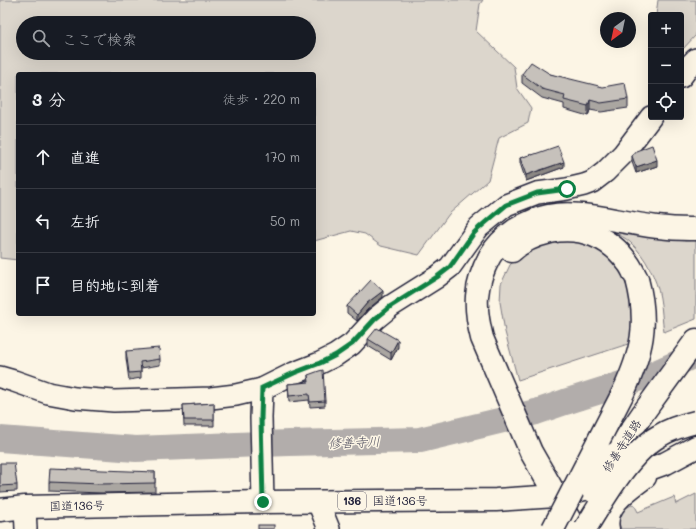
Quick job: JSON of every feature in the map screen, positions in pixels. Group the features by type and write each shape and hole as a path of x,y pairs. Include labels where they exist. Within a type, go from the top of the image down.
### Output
{"highway":[{"path":"575,529 556,496 534,450 509,391 482,338 476,306 480,278 485,265 501,242 512,233 523,225 548,216 562,214 578,215 667,228 696,229"},
{"path":"509,391 492,328 490,304 494,282 499,269 507,257 516,247 528,239 557,231 570,230 584,232 609,243 629,264 636,279 642,302 642,339 634,369 623,393 553,529"},
{"name":"修善寺道路","path":"571,529 615,454 696,340"},
{"path":"585,529 621,474 646,445 658,436 672,429 696,422"},
{"name":"国道136号","path":"0,510 25,507 263,495 318,502 496,500 556,496 616,481 666,463 696,447"},
{"path":"608,529 607,520 614,504 627,491 666,463"},
{"path":"556,496 591,529"}],"street":[{"path":"684,73 696,59"},
{"path":"0,377 48,392 75,398 114,402 211,398 236,395 262,388 320,363 336,355 352,344 375,319 391,306 450,267 473,234 506,205 537,193 567,189 592,182 605,172 623,154 649,120"},
{"path":"262,388 261,418 263,495"},
{"path":"318,502 329,529"},
{"path":"25,507 26,529"}],"shaded area":[{"path":"0,0 483,0 480,4 476,31 514,67 517,88 531,108 528,123 499,138 488,180 449,214 419,255 381,246 365,234 351,231 316,240 316,72 16,72 16,260 0,258"},
{"path":"658,0 696,0 696,35 684,48 684,12 656,12"},
{"path":"612,228 656,234 685,241 696,240 696,319 664,332 661,302 650,268 636,248 613,231"},
{"path":"580,241 595,247 609,259 621,273 631,291 636,317 631,343 518,380 505,332 500,302 501,284 510,265 523,250 539,242"},
{"path":"696,494 696,529 621,529 619,523 625,508 634,504 638,512 674,497 676,504"}],"building":[{"path":"531,62 550,74 603,87 625,83 628,99 601,103 590,100 588,106 564,100 565,95 542,89 522,74"},
{"path":"652,145 657,160 636,167 632,156 636,151"},
{"path":"558,146 564,162 526,175 520,158"},
{"path":"371,280 383,291 367,303 357,315 347,306"},
{"path":"377,328 398,340 391,353 368,339"},
{"path":"159,348 160,359 140,362 141,372 129,373 126,351"},
{"path":"323,370 325,401 310,402 309,394 289,396 288,384 309,382 308,375"},
{"path":"214,403 214,420 184,420 183,405"},
{"path":"0,463 14,463 17,485 0,486"},
{"path":"50,468 155,472 155,483 101,484 49,482"},
{"path":"258,525 274,525 274,529 258,529"}],"waterway":[{"name":"修善寺川","path":"0,439 136,449 420,440 536,412 653,374 693,356"}],"route":[{"path":"263,502 261,418 262,388 320,363 336,355 352,344 375,319 391,306 450,267 473,234 506,205 537,193 567,189"}]}
